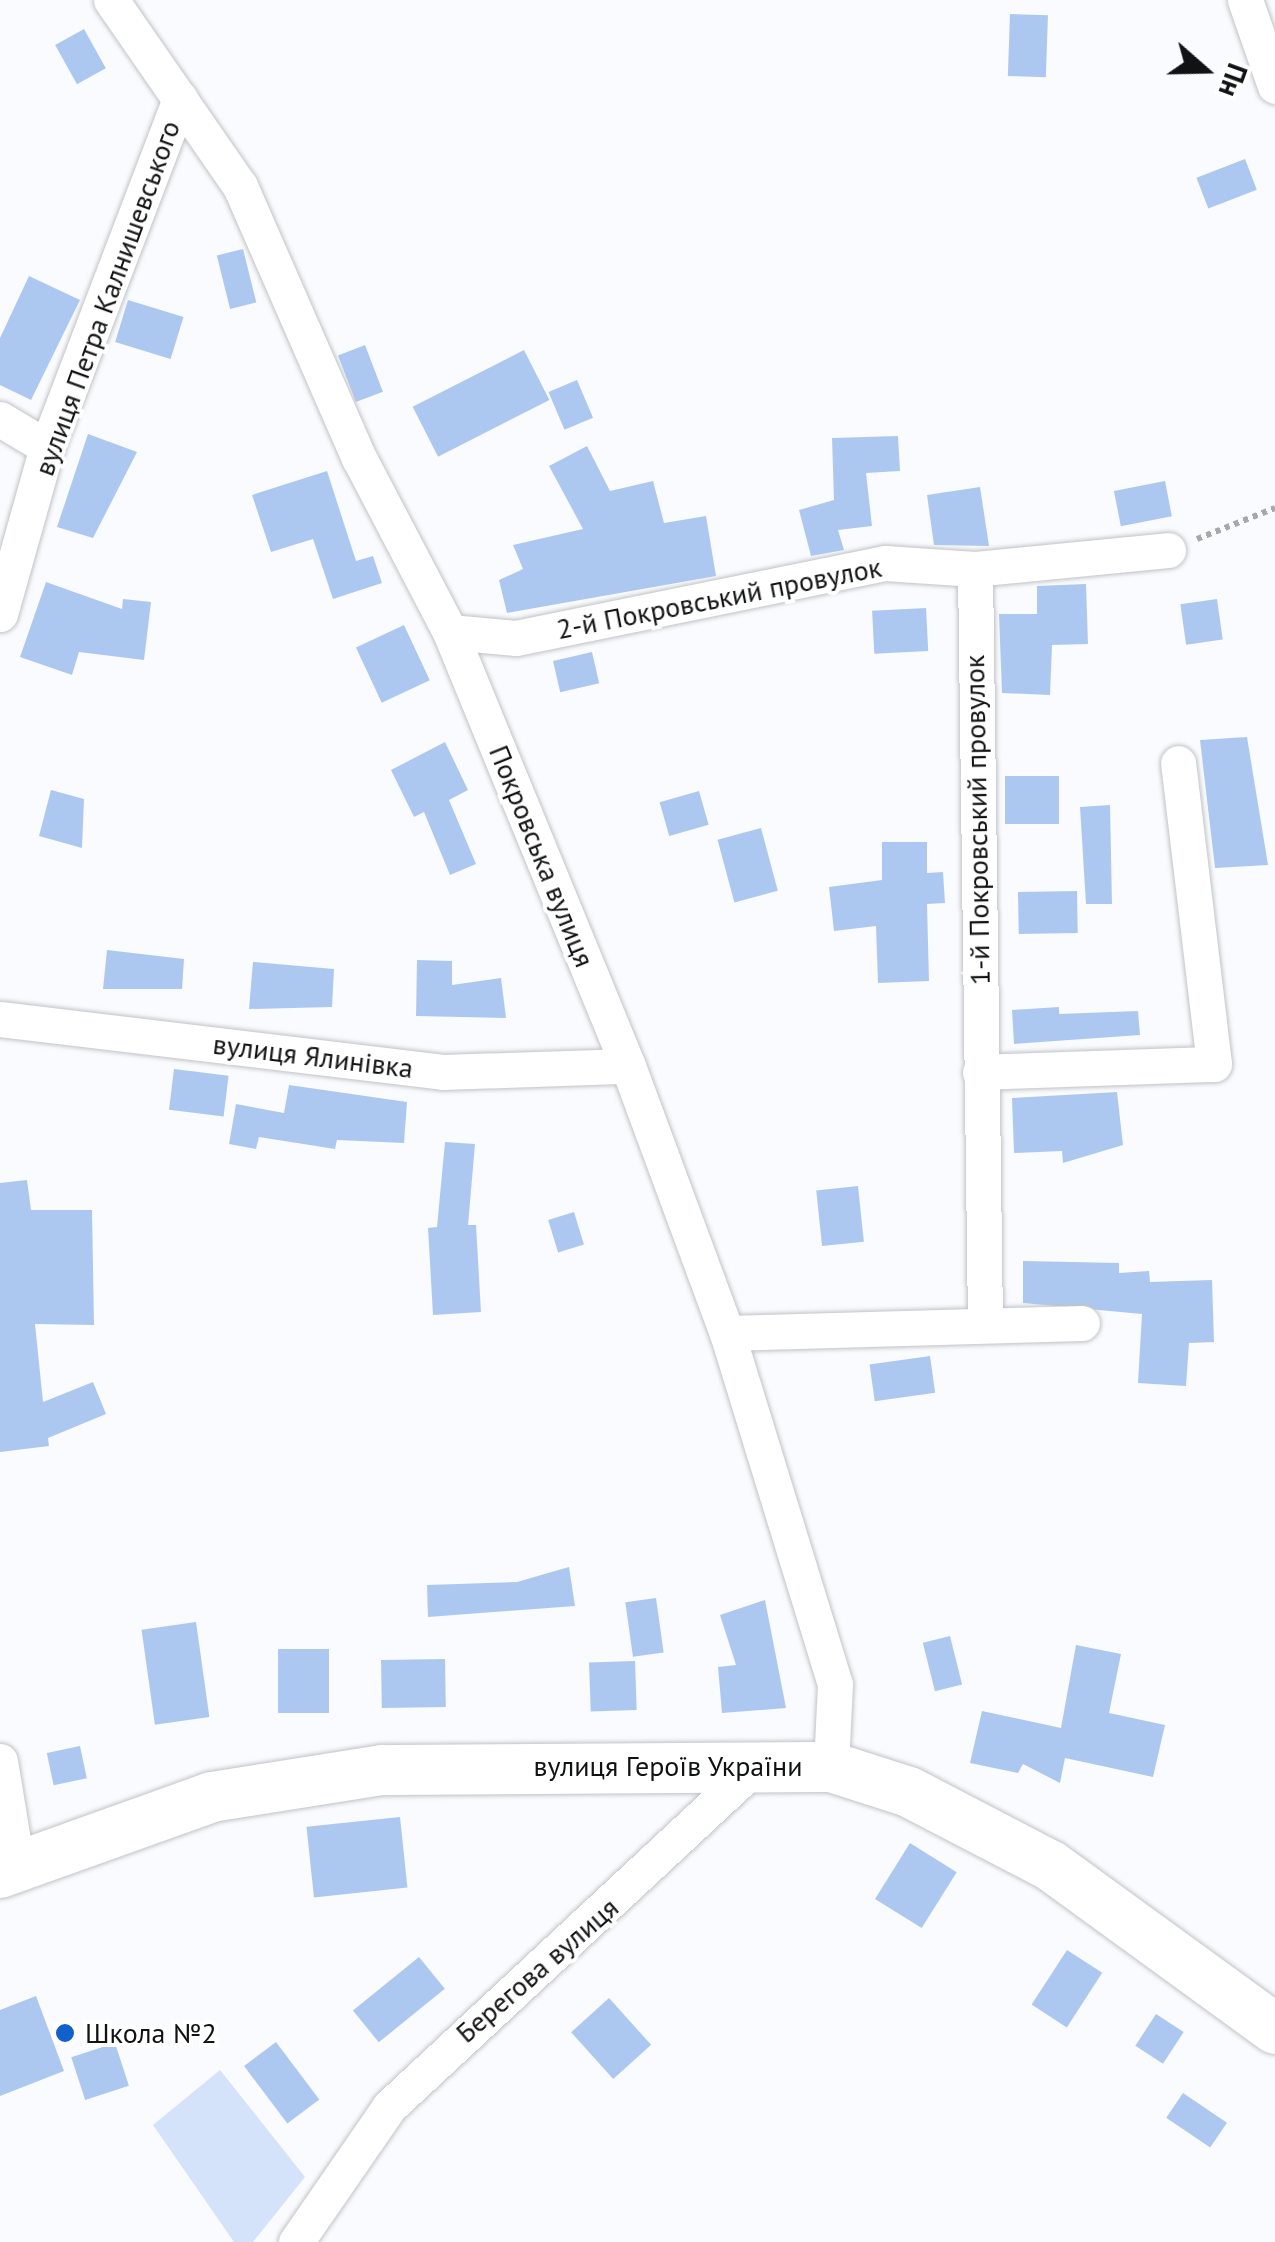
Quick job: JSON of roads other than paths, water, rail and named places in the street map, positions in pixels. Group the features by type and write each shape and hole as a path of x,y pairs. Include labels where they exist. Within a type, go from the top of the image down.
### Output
{"main road":[{"name":"вулиця Героїв України","path":"8,1869 212,1797 382,1770 761,1761 832,1766 909,1792 1051,1866 1275,2029"}],"street":[{"name":"Покровська вулиця","path":"111,0 240,186 359,458 450,632 628,1066 727,1333 835,1684 832,1766"},
{"path":"1245,0 1275,86"},
{"name":"вулиця Петра Калнишевського","path":"0,614 47,448 180,98"},
{"path":"0,419 47,448"},
{"name":"2-й Покровський провулок","path":"450,632 516,638 886,563 975,569 1168,550"},
{"name":"1-й Покровський провулок","path":"975,569 985,1321"},
{"path":"980,1072 1214,1064 1178,763"},
{"name":"вулиця Ялинівка","path":"0,1019 443,1072 628,1066"},
{"path":"727,1333 985,1321 1082,1324"},
{"path":"0,1761 8,1869"},
{"name":"Берегова вулиця","path":"296,2242 402,2094 761,1761"}],"place":[{"name":"Школа №2","path":"65,2033"}]}
